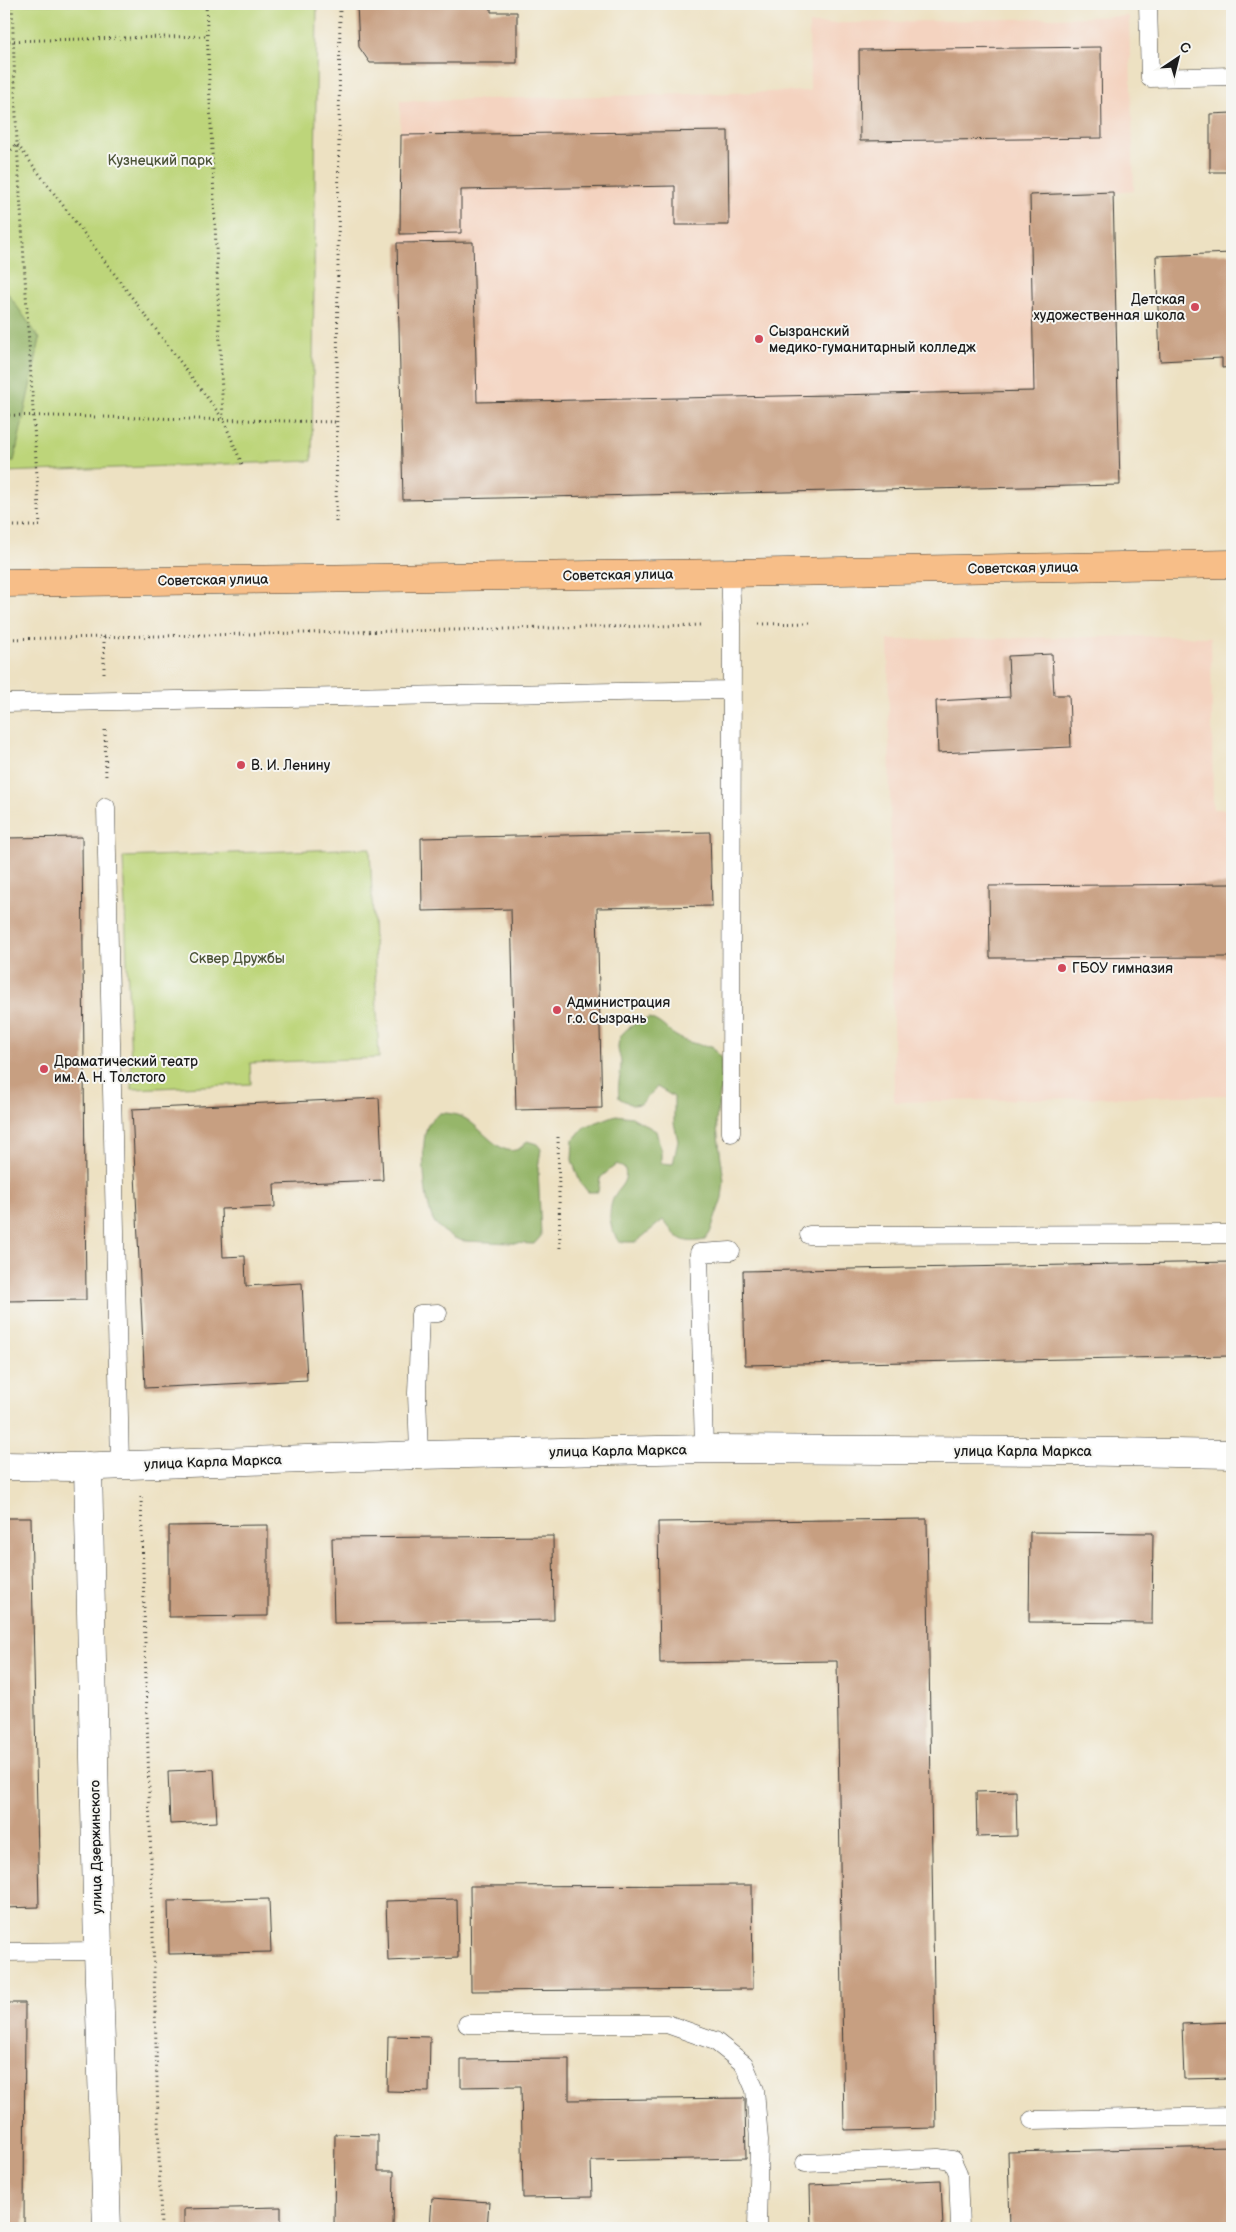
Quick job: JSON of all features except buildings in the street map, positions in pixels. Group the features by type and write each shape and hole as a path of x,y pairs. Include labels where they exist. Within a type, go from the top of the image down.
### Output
{"main road":[{"name":"Советская улица","path":"4,582 730,573 1232,564"}],"street":[{"name":"улица Карла Маркса","path":"4,1466 88,1466 419,1455 704,1449 1232,1454"},
{"name":"улица Дзержинского","path":"88,1466 98,1951 107,2228"}],"lane":[{"path":"1148,4 1150,78 1232,76"},
{"path":"730,573 732,624 731,1133"},
{"path":"4,703 732,690"},
{"path":"106,806 130,1464"},
{"path":"809,1235 1232,1234"},
{"path":"704,1449 699,1253 731,1251"},
{"path":"419,1455 417,1393 420,1314 438,1313"},
{"path":"4,1952 98,1951"},
{"path":"467,2024 667,2024 715,2041 744,2064 755,2090 759,2140 757,2228"},
{"path":"1032,2120 1232,2116"},
{"path":"805,2163 938,2158 952,2160 958,2173 960,2228"}],"path":[{"path":"4,526 40,526 12,41 12,4"},
{"path":"206,4 223,419"},
{"path":"336,522 340,4"},
{"path":"4,41 206,36"},
{"path":"18,144 223,419 242,464"},
{"path":"4,157 18,144"},
{"path":"4,415 337,422"},
{"path":"4,639 810,623"},
{"path":"558,1137 560,1250"},
{"path":"130,1464 161,2228"}],"shaded area":[{"name":"Сызранский медико-гуманитарный колледж","path":"1129,16 1134,191 1113,193 1120,485 403,500 400,101 810,91 809,24"},
{"name":"ГБОУ гимназия","path":"1211,637 1213,809 1232,809 1232,1095 894,1102 888,640"}],"green space":[{"name":"Кузнецкий парк","path":"4,4 317,4 312,461 4,472"},
{"path":"4,288 40,339 14,461 4,462"},
{"name":"Сквер Дружбы","path":"370,848 379,1058 250,1063 251,1084 132,1089 123,857"},
{"path":"649,1018 658,1022 680,1038 712,1046 721,1058 721,1087 716,1121 724,1181 722,1198 710,1233 705,1240 684,1240 676,1235 663,1220 636,1242 619,1242 613,1232 610,1214 614,1197 625,1178 625,1169 617,1164 600,1178 598,1192 588,1192 580,1182 572,1160 573,1140 584,1127 616,1115 632,1117 656,1131 661,1151 661,1163 673,1164 678,1141 674,1123 674,1097 657,1087 641,1104 632,1105 619,1098 618,1088 621,1063 618,1050 619,1042 628,1028"},
{"path":"440,1113 453,1114 466,1119 504,1149 512,1150 519,1148 527,1141 537,1144 541,1149 538,1168 541,1236 534,1244 464,1241 448,1235 435,1223 431,1215 426,1191 424,1147 429,1122"}],"place":[{"name":"Детская художественная школа","path":"1195,307"},
{"name":"Сызранский медико-гуманитарный колледж","path":"759,339"},
{"name":"В. И. Ленину","path":"241,765"},
{"name":"ГБОУ гимназия","path":"1062,968"},
{"name":"Администрация г.о. Сызрань","path":"557,1010"},
{"name":"Драматический театр им. А. Н. Толстого","path":"44,1069"}]}
